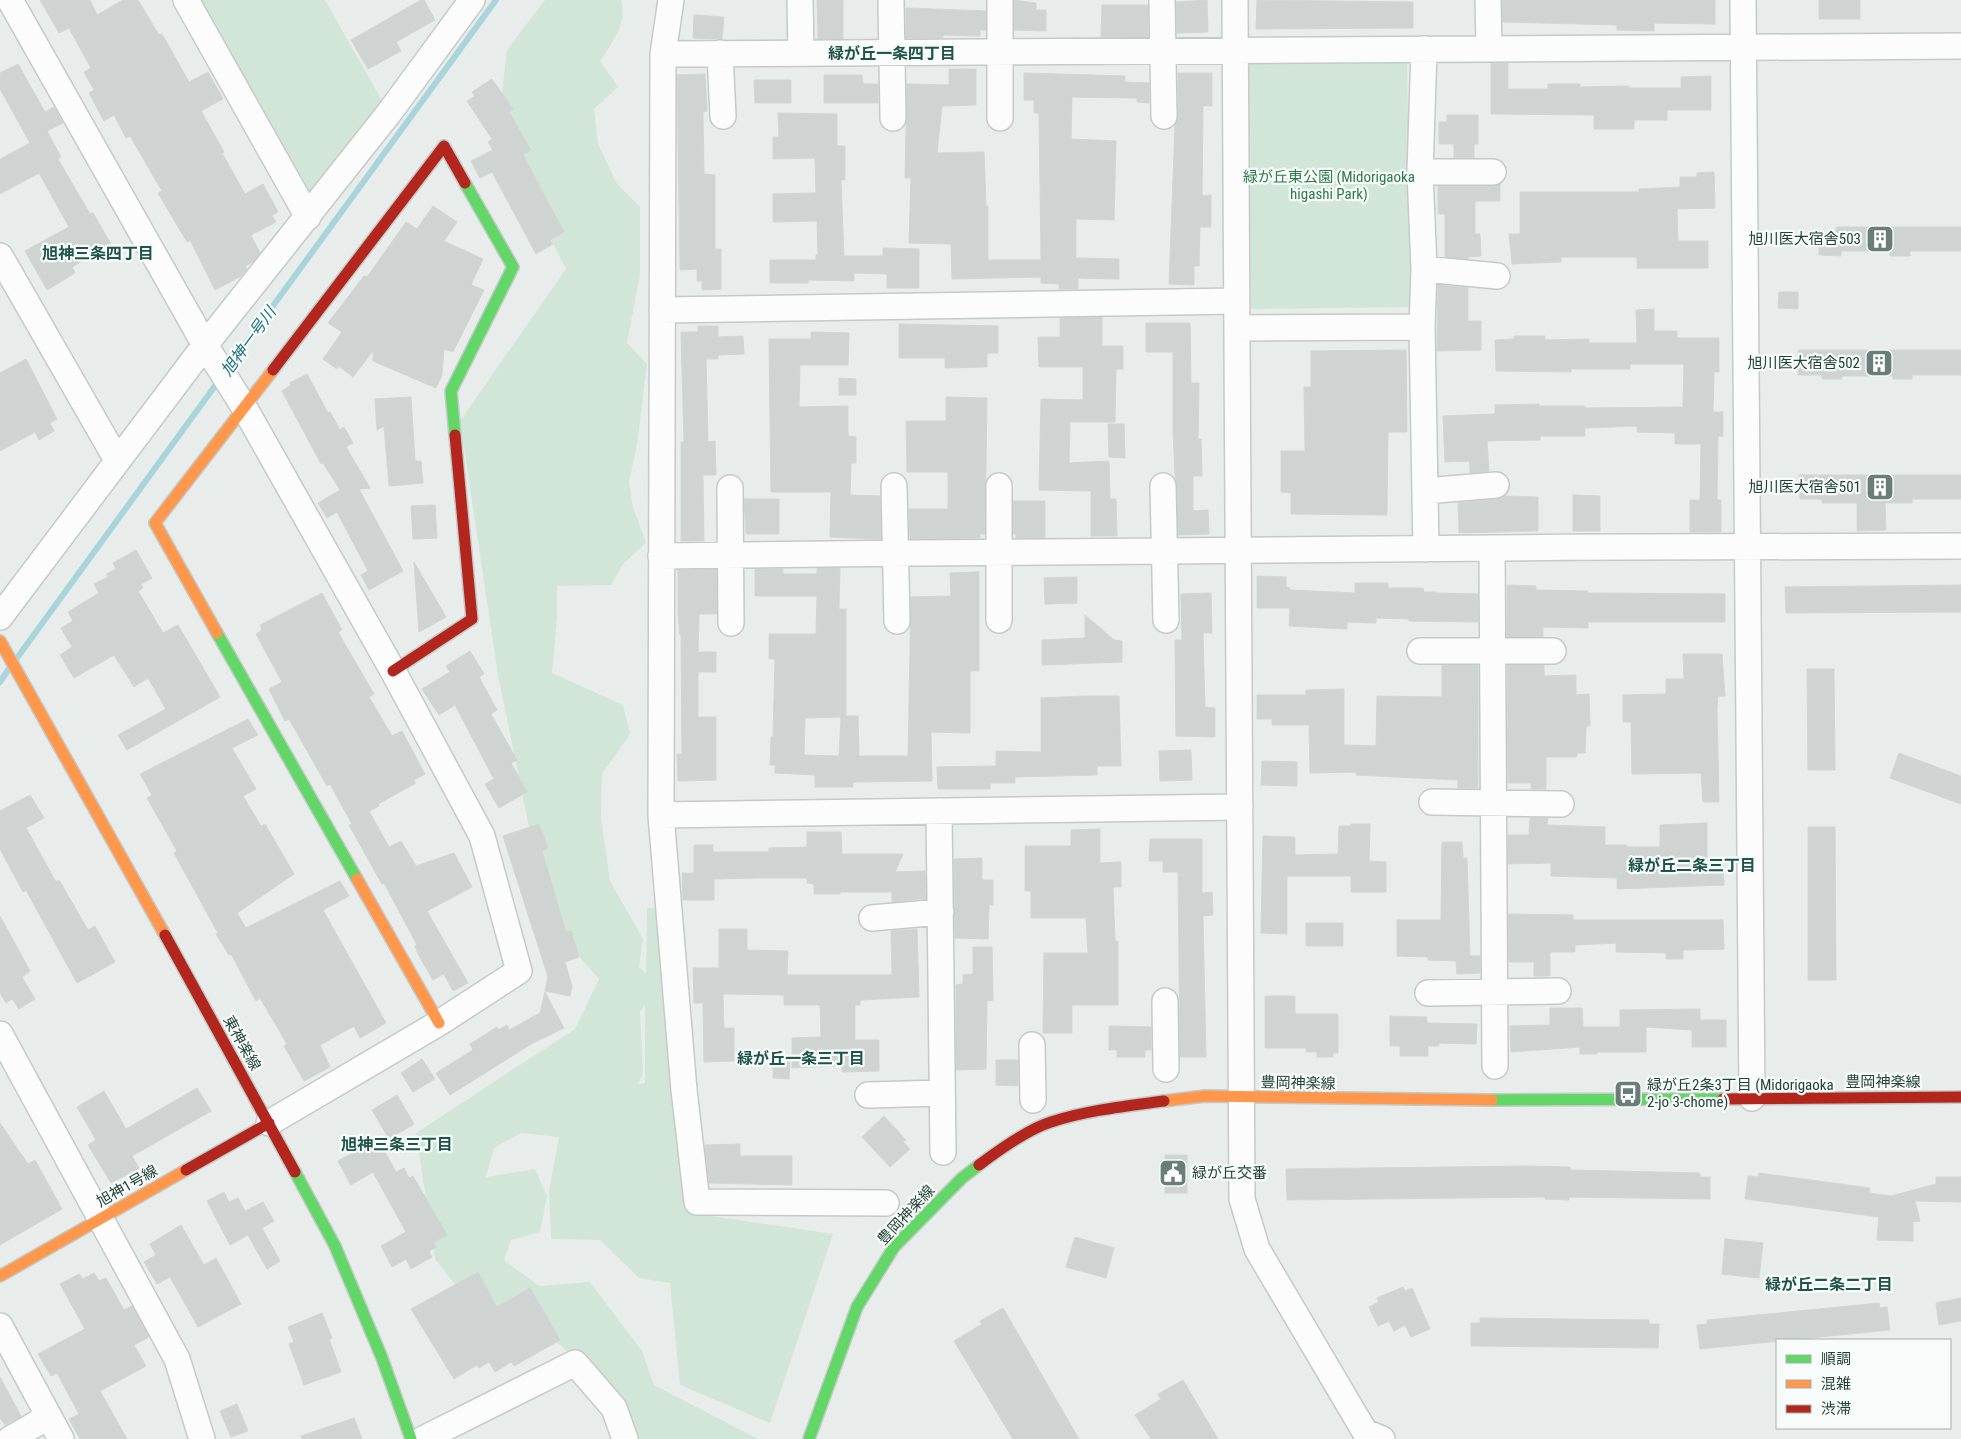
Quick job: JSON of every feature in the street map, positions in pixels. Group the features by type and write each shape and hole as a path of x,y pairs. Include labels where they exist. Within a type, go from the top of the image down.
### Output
{"street":[{"path":"10,0 393,671 482,836 519,971 438,1023 269,1122"},
{"path":"186,0 308,217"},
{"path":"0,617 117,460 211,355 308,217 472,0"},
{"path":"672,0 662,54 661,814 684,1090 698,1202 886,1203"},
{"path":"800,0 801,52"},
{"path":"891,0 893,118"},
{"path":"1000,0 1000,118"},
{"path":"1162,0 1164,116"},
{"path":"1235,0 1242,1199 1257,1249 1366,1432 1382,1439"},
{"path":"1488,0 1489,48"},
{"path":"1743,0 1752,1098"},
{"path":"662,54 1961,46"},
{"path":"1424,49 1420,172 1424,269 1422,327 1426,549"},
{"path":"720,53 723,116"},
{"path":"393,671 472,619 450,391 514,267 444,146 239,400 155,523 438,1023"},
{"path":"1420,172 1494,172"},
{"path":"0,256 117,460"},
{"path":"1424,269 1497,276"},
{"path":"662,310 1236,301"},
{"path":"1237,328 1422,327"},
{"path":"1425,491 1496,485"},
{"path":"894,486 897,621"},
{"path":"999,486 999,620"},
{"path":"1163,486 1166,620"},
{"path":"730,488 732,623"},
{"path":"661,556 1238,549 1961,546"},
{"path":"1492,549 1494,1066"},
{"name":"東神楽線","path":"2,644 269,1122 335,1246 382,1358 411,1439"},
{"path":"1420,651 1553,651"},
{"path":"1432,802 1561,804"},
{"path":"661,814 1240,807"},
{"path":"939,811 943,1152"},
{"path":"872,918 941,912"},
{"path":"1428,993 1558,990"},
{"path":"1164,1001 1166,1069"},
{"path":"0,1034 102,1218 177,1359 202,1439"},
{"path":"1032,1045 1034,1100"},
{"path":"868,1095 942,1093"},
{"name":"豊岡神楽線","path":"809,1439 857,1307 894,1246 962,1178 999,1150 1050,1122 1122,1107 1205,1096 1487,1100 1961,1097"},
{"name":"旭神1号線","path":"0,1276 269,1122"},
{"path":"0,1326 60,1439"},
{"path":"423,1439 575,1363 614,1408 625,1439"},
{"path":"10,1439 48,1417"}],"green space":[{"path":"186,0 325,0 389,113 308,217"},
{"path":"545,0 621,0 623,8 621,25 614,40 600,61 618,87 594,109 598,144 617,184 640,207 640,275 627,343 647,364 637,445 629,482 633,507 646,543 623,564 611,585 557,586 557,618 552,673 623,705 630,734 602,774 601,818 610,881 643,939 639,967 646,974 647,908 659,908 690,1213 833,1234 770,1423 680,1385 670,1283 639,1278 600,1240 551,1239 549,1191 559,1137 521,1133 494,1148 486,1177 535,1169 547,1196 540,1232 511,1240 504,1260 539,1286 590,1282 642,1351 654,1385 758,1439 631,1439 618,1407 561,1345 468,1301 435,1259 416,1133 575,1029 599,979 561,936 531,837 498,675 460,421 566,269 505,148 500,110 507,50","holes":["645,1005 645,1083 638,1084 643,1074 640,1012"]},
{"name":"緑が丘東公園 (Midorigaoka higashi Park)","path":"1407,61 1411,307 1251,309 1247,63"}],"building":[{"path":"40,0 90,0 97,15 123,0 138,0 159,35 162,34 189,82 208,72 223,99 201,111 224,152 222,153 245,194 263,184 278,212 272,215 276,222 251,235 260,253 253,262 245,266 247,269 241,276 215,290 190,240 187,242 158,193 162,191 130,136 126,138 114,115 104,121 89,93 94,90 84,72 91,68 69,28 59,33"},
{"path":"424,0 435,20 396,42 401,51 368,69 351,40"},
{"path":"817,0 843,0 843,39 818,39"},
{"path":"1014,0 1036,3 1036,10 1046,10 1046,31 1014,30"},
{"path":"1207,0 1208,32 1177,33 1176,2"},
{"path":"1257,0 1413,2 1413,28 1256,29"},
{"path":"1502,0 1715,0 1715,24 1654,23 1654,31 1617,30 1617,25 1503,22"},
{"path":"1819,0 1860,0 1860,19 1819,19"},
{"path":"1102,5 1148,5 1148,37 1101,37"},
{"path":"906,8 986,11 986,30 980,30 980,36 943,35 943,38 906,38"},
{"path":"694,15 724,17 722,39 693,38"},
{"path":"1491,63 1508,63 1508,89 1548,89 1548,84 1580,84 1580,87 1681,88 1681,77 1711,76 1711,110 1667,110 1667,120 1634,120 1634,129 1594,129 1594,115 1491,114"},
{"path":"18,64 45,112 54,107 63,123 47,131 61,157 58,159 90,214 93,213 111,244 72,267 75,273 47,290 25,251 69,227 39,173 0,194 0,159 30,143 0,89 0,73"},
{"path":"949,69 976,69 976,105 942,106 937,153 984,152 986,206 988,206 988,260 1041,260 1039,113 1034,113 1034,100 1024,100 1024,73 1125,76 1125,82 1149,83 1149,103 1137,102 1137,98 1072,97 1071,139 1116,141 1114,220 1076,219 1076,258 1119,259 1119,279 1078,278 1078,289 1059,289 1059,284 1041,283 1041,277 952,279 951,244 909,243 911,178 905,178 907,84 949,85"},
{"path":"1178,73 1212,73 1212,106 1203,106 1202,196 1211,195 1211,227 1200,227 1199,266 1194,266 1194,285 1169,284 1175,125 1178,116"},
{"path":"705,74 707,111 703,112 704,174 715,175 715,249 721,249 721,289 702,290 702,281 697,281 697,269 680,270 677,75"},
{"path":"824,75 862,75 863,84 878,84 878,103 824,103"},
{"path":"492,79 513,109 509,112 531,150 523,155 564,232 550,240 553,244 536,254 492,172 480,178 471,161 493,150 488,142 492,139 467,101 475,96 472,92"},
{"path":"754,80 791,80 791,103 755,103"},
{"path":"778,113 837,114 837,146 845,146 845,180 841,180 844,256 883,256 883,248 919,249 919,288 887,288 887,274 854,273 854,281 808,280 808,283 770,283 770,260 816,260 816,255 818,255 817,221 773,222 773,194 816,193 815,158 773,159 773,137 779,137"},
{"path":"1447,115 1478,115 1478,144 1474,144 1474,158 1454,158 1454,144 1439,144 1439,122 1447,122"},
{"path":"1714,172 1715,208 1677,209 1678,241 1708,241 1708,268 1637,268 1637,257 1561,257 1561,262 1512,264 1509,234 1520,234 1520,192 1639,192 1639,189 1680,187 1680,177 1697,177 1697,173"},
{"path":"1500,184 1500,201 1475,201 1475,234 1480,234 1481,256 1468,257 1468,259 1445,257 1445,214 1438,214 1438,186 1493,186"},
{"path":"433,206 457,222 444,241 483,259 471,285 484,290 453,352 444,349 442,375 436,388 373,361 373,351 353,377 339,366 337,369 323,359 342,332 328,323 364,276 367,277 406,222 417,229"},
{"name":"旭川医大宿舎503","path":"1836,227 1961,227 1961,251 1910,251 1910,256 1890,256 1890,251 1841,251 1841,256 1819,255 1819,237 1836,237"},
{"path":"1438,285 1468,288 1468,321 1481,321 1481,350 1437,351"},
{"path":"1779,292 1798,292 1798,309 1778,308"},
{"path":"1654,309 1654,331 1677,331 1677,338 1719,338 1719,372 1714,372 1713,412 1723,412 1723,436 1718,436 1717,500 1721,500 1721,532 1690,532 1690,500 1700,500 1701,444 1675,444 1675,433 1637,432 1637,426 1585,428 1585,436 1540,436 1540,440 1487,441 1489,471 1470,473 1469,461 1445,462 1443,416 1495,414 1495,405 1539,404 1539,406 1585,406 1585,408 1683,407 1684,364 1630,364 1630,369 1571,369 1571,372 1496,371 1495,340 1514,339 1514,336 1545,336 1545,340 1589,339 1589,343 1637,343 1636,310"},
{"path":"1102,317 1102,346 1123,346 1123,369 1116,369 1115,422 1070,422 1069,463 1109,461 1110,499 1116,499 1117,536 1091,536 1091,491 1039,490 1041,399 1083,400 1083,367 1039,367 1038,337 1060,337 1060,318"},
{"path":"1146,323 1190,323 1191,383 1199,383 1198,439 1201,439 1202,476 1193,476 1193,511 1208,510 1209,534 1178,535 1173,433 1173,352 1146,352"},
{"path":"899,324 998,326 998,353 987,353 987,367 945,368 945,358 899,358"},
{"path":"698,326 718,326 718,337 743,336 744,354 718,355 718,359 706,359 708,442 715,441 716,475 703,475 704,541 681,541 681,442 684,442 681,332 698,332"},
{"path":"811,332 849,333 848,365 800,365 799,407 848,406 848,436 856,437 856,463 851,463 850,495 880,496 881,539 830,537 831,492 771,492 769,339 811,339"},
{"path":"1406,350 1407,432 1388,432 1387,515 1291,514 1291,493 1281,492 1281,451 1305,451 1304,387 1311,387 1311,351"},
{"name":"旭川医大宿舎502","path":"1798,350 1961,350 1961,375 1912,375 1912,379 1893,379 1893,376 1842,376 1842,379 1822,379 1822,375 1798,375"},
{"path":"26,359 57,419 50,423 54,431 39,440 35,432 0,451 0,373"},
{"path":"307,374 328,413 330,412 340,430 344,427 353,443 346,447 370,488 359,489 403,571 369,590 361,575 368,571 337,512 327,518 318,503 340,490 323,463 321,464 282,391 291,385 290,383"},
{"path":"839,378 856,379 856,395 839,395"},
{"path":"411,397 415,461 421,461 423,483 389,486 384,426 377,430 375,399"},
{"path":"946,397 987,398 985,534 980,534 980,538 910,539 909,509 948,509 948,472 907,472 906,421 946,421"},
{"path":"1108,424 1124,424 1125,458 1109,457"},
{"name":"旭川医大宿舎501","path":"1799,475 1961,475 1961,499 1912,499 1912,503 1885,503 1886,530 1857,531 1857,503 1822,503 1822,499 1800,499"},
{"path":"1573,495 1600,496 1600,531 1573,531"},
{"path":"1505,496 1538,497 1538,531 1459,533 1458,503 1497,499"},
{"path":"744,499 779,499 779,534 746,534"},
{"path":"1013,501 1045,501 1045,538 1016,538 1016,534 1013,534"},
{"path":"435,505 437,538 413,539 411,506"},
{"path":"136,550 152,578 141,584 143,588 138,591 163,633 178,625 220,697 127,750 118,735 166,709 148,678 134,687 114,655 74,678 60,655 72,647 61,628 73,621 68,612 99,593 94,584 108,577 106,574 116,569 113,563"},
{"path":"414,562 446,617 419,632"},
{"path":"817,568 840,568 839,609 846,609 846,716 858,716 859,756 908,756 911,597 951,596 950,573 979,572 979,671 970,671 970,733 931,732 932,781 853,782 853,787 815,787 815,775 775,773 775,765 770,765 771,737 773,737 775,659 769,659 769,634 816,634 817,596 755,596 755,569 783,569 783,574 817,574","holes":["841,717 839,756 804,755 805,718"]},
{"path":"678,570 716,570 717,614 699,614 698,652 716,652 716,672 698,672 698,717 716,717 716,780 678,781 677,754 682,754 681,635 678,613"},
{"path":"1257,576 1286,577 1286,587 1290,588 1290,590 1355,593 1355,583 1388,583 1388,588 1423,588 1424,592 1478,594 1478,622 1409,621 1409,619 1376,618 1376,623 1347,622 1347,629 1289,626 1290,608 1257,608"},
{"path":"1077,577 1077,603 1045,604 1044,578"},
{"path":"1507,585 1536,586 1536,590 1588,591 1588,593 1725,594 1725,622 1588,622 1588,628 1543,627 1543,637 1507,637"},
{"path":"1961,585 1961,612 1786,613 1785,587"},
{"path":"322,593 342,630 338,632 374,694 369,697 392,736 402,731 425,774 414,780 416,783 369,811 389,847 401,841 416,866 454,853 472,887 427,911 468,983 453,991 444,974 433,980 418,954 415,946 417,945 384,883 382,884 349,825 352,824 330,784 327,786 289,719 285,721 269,689 282,682 256,634 262,630 260,625"},
{"path":"1211,593 1212,633 1203,633 1205,707 1215,708 1215,737 1176,736 1175,640 1182,640 1181,594"},
{"path":"1085,615 1114,640 1122,641 1122,662 1042,665 1042,640 1085,638"},
{"path":"470,651 484,674 479,677 497,710 491,714 517,760 511,763 527,792 499,808 485,784 494,779 455,705 439,715 422,689 450,672 446,666"},
{"path":"1683,654 1722,654 1725,696 1718,696 1717,709 1719,802 1703,802 1701,773 1632,774 1631,722 1623,722 1623,695 1666,694 1666,679 1684,679"},
{"path":"1442,665 1478,665 1478,788 1458,788 1458,780 1356,775 1356,772 1310,773 1309,725 1272,725 1272,719 1257,719 1257,695 1306,695 1306,690 1344,689 1344,745 1376,746 1377,696 1442,697"},
{"path":"1507,665 1544,665 1544,676 1576,675 1576,695 1589,694 1590,726 1586,726 1585,753 1577,753 1577,757 1546,757 1546,789 1531,789 1531,783 1508,783"},
{"path":"1807,669 1834,669 1835,770 1808,770"},
{"path":"1119,696 1121,766 1097,766 1097,775 1015,777 1015,783 990,783 990,789 938,789 937,767 996,766 996,751 1041,752 1041,698"},
{"path":"248,719 258,735 232,748 256,789 243,796 261,826 265,824 294,874 237,913 246,928 340,881 349,896 323,910 386,1023 360,1038 354,1026 320,1045 330,1067 304,1081 284,1046 287,1044 260,998 256,1001 231,954 229,955 216,934 218,933 174,853 177,851 147,798 152,795 140,774"},
{"path":"1191,750 1192,780 1160,781 1159,751"},
{"path":"1899,753 1961,776 1961,804 1890,778"},
{"path":"1262,761 1297,762 1297,786 1261,785"},
{"path":"30,795 44,818 26,828 56,882 59,880 88,930 95,926 115,962 77,983 26,890 23,892 0,849 0,811"},
{"path":"1530,818 1548,818 1547,825 1605,827 1605,845 1627,845 1627,847 1660,847 1660,825 1707,823 1707,862 1710,865 1723,865 1724,885 1617,889 1617,878 1551,876 1551,863 1508,864 1508,835 1529,835"},
{"path":"539,824 548,848 542,851 566,932 571,931 579,957 565,962 572,986 570,996 545,991 548,977 503,836"},
{"path":"1351,824 1370,824 1369,861 1386,862 1386,892 1351,892 1351,876 1287,876 1287,934 1261,933 1263,836 1295,837 1295,855 1338,854 1339,826 1351,826"},
{"path":"1808,827 1835,827 1836,980 1808,980"},
{"path":"1100,829 1100,863 1121,862 1121,887 1113,887 1115,941 1118,941 1118,1005 1072,1005 1072,1033 1043,1033 1044,953 1088,953 1086,918 1031,918 1031,891 1025,891 1025,846 1071,846 1071,830"},
{"path":"807,832 841,832 842,854 903,854 895,872 925,871 926,898 892,902 892,892 814,894 814,884 807,883 807,878 758,878 714,879 714,900 683,900 682,873 694,873 694,845 713,845 713,852 769,852 769,848 807,847"},
{"path":"1150,839 1202,839 1202,893 1212,892 1213,915 1203,916 1206,1057 1180,1057 1178,872 1163,872 1163,861 1149,861"},
{"path":"1442,842 1462,842 1463,858 1467,858 1470,956 1480,956 1480,973 1457,974 1456,961 1428,960 1428,957 1397,956 1397,920 1441,920"},
{"path":"982,858 982,880 993,880 993,905 989,905 988,939 955,938 954,859"},
{"path":"1508,914 1573,915 1573,920 1723,920 1724,949 1683,950 1683,959 1666,959 1666,953 1616,952 1616,943 1575,945 1575,952 1550,952 1550,976 1534,976 1534,962 1509,962"},
{"path":"0,916 30,971 22,977 35,999 19,1009 12,999 6,1003 0,993"},
{"path":"1306,923 1343,923 1343,946 1306,946"},
{"path":"719,929 747,929 747,950 788,951 787,975 892,975 891,931 917,929 919,997 860,1000 860,1005 855,1005 855,1040 879,1040 879,1071 842,1072 842,1066 792,1068 792,1038 821,1037 820,1005 784,1005 784,995 723,994 724,1028 734,1028 734,1061 704,1062 703,1003 694,1003 693,968 719,968"},
{"path":"973,947 992,947 993,1000 987,1001 986,1069 956,1070 956,985 963,984 963,975 973,974"},
{"path":"545,992 564,1028 533,1043 450,1095 436,1073 473,1050 470,1044 497,1027 499,1030 507,1025 509,1030 540,1013"},
{"path":"1265,996 1295,996 1295,1014 1338,1014 1338,1053 1333,1053 1333,1057 1317,1057 1317,1052 1306,1052 1306,1048 1265,1048"},
{"path":"1550,1008 1582,1008 1583,1027 1620,1027 1620,1010 1700,1009 1700,1020 1726,1020 1726,1047 1692,1047 1692,1030 1646,1027 1646,1052 1580,1054 1580,1047 1511,1052 1510,1026 1550,1025"},
{"path":"1390,1016 1427,1017 1427,1023 1477,1024 1476,1044 1439,1043 1439,1046 1428,1046 1428,1056 1400,1056 1400,1046 1390,1046"},
{"path":"1109,1026 1151,1027 1151,1050 1145,1050 1145,1057 1117,1057 1117,1050 1109,1050"},
{"path":"773,1056 790,1056 789,1079 773,1078"},
{"path":"422,1059 435,1079 413,1092 401,1073"},
{"path":"996,1060 1018,1060 1018,1086 996,1085"},
{"path":"197,1088 211,1111 132,1156 139,1168 111,1183 88,1145 96,1140 77,1107 104,1091 126,1129"},
{"path":"397,1095 414,1124 389,1139 372,1110"},
{"path":"884,1116 906,1140 903,1142 910,1149 890,1167 862,1137"},
{"path":"0,1123 28,1164 35,1160 62,1209 0,1245"},
{"path":"378,1139 396,1172 404,1168 409,1178 413,1176 447,1235 434,1242 436,1247 429,1251 432,1257 411,1269 406,1259 392,1267 381,1246 406,1232 373,1172 351,1185 338,1161"},
{"path":"740,1144 740,1156 792,1156 792,1185 709,1183 705,1145"},
{"path":"1165,1155 1187,1155 1187,1193 1165,1193"},
{"path":"1570,1167 1570,1170 1700,1173 1700,1177 1710,1177 1710,1199 1569,1197 1569,1200 1545,1199 1545,1197 1287,1200 1286,1169"},
{"path":"1759,1173 1870,1188 1869,1193 1891,1196 1936,1184 1936,1177 1961,1177 1961,1202 1915,1201 1920,1221 1913,1222 1913,1241 1877,1240 1879,1217 1745,1199 1748,1176 1758,1177"},
{"path":"224,1192 229,1202 238,1198 245,1211 263,1202 274,1221 262,1228 280,1261 267,1269 248,1235 230,1245 207,1201"},
{"path":"181,1225 204,1265 216,1258 241,1304 198,1327 170,1277 157,1284 144,1262 156,1255 150,1244"},
{"path":"1075,1237 1114,1248 1106,1278 1066,1267"},
{"path":"1725,1239 1763,1243 1759,1278 1722,1274"},
{"path":"478,1272 497,1307 530,1288 560,1340 514,1366 511,1362 495,1372 489,1362 479,1368 477,1365 454,1379 411,1309"},
{"path":"94,1273 99,1281 106,1278 124,1310 132,1306 149,1337 134,1345 146,1366 100,1391 127,1439 80,1439 69,1419 79,1414 57,1373 51,1376 38,1354 85,1329 60,1284 79,1274 83,1279"},
{"path":"1403,1287 1405,1291 1412,1288 1430,1329 1411,1337 1405,1325 1394,1331 1389,1321 1378,1326 1369,1307 1379,1302 1377,1298"},
{"path":"1961,1298 1961,1321 1939,1325 1936,1303"},
{"path":"1879,1303 1880,1308 1887,1307 1890,1330 1800,1339 1776,1339 1776,1341 1700,1349 1697,1325 1707,1324 1707,1320"},
{"path":"1003,1308 1079,1439 1013,1439 954,1341 982,1324 980,1321"},
{"path":"322,1313 332,1338 329,1339 341,1372 304,1385 289,1344 294,1342 288,1327"},
{"path":"1480,1318 1649,1320 1649,1324 1659,1324 1658,1348 1471,1346 1471,1323 1480,1323"},
{"path":"0,1377 21,1416 5,1425 0,1418"},
{"path":"1183,1380 1218,1439 1151,1439 1135,1415 1161,1399 1158,1394"},
{"path":"237,1404 248,1431 231,1437 220,1411"},
{"path":"354,1418 362,1439 302,1439 301,1436"}],"waterway":[{"name":"旭神一号川","path":"227,369 496,0"},
{"name":"旭神一号川","path":"17,658 220,379"},
{"name":"旭神一号川","path":"0,682 8,670"}],"traffic: fast":[{"path":"455,435 451,391 513,267 465,183"},
{"path":"217,633 357,879"},
{"path":"1492,1100 1723,1099"},
{"path":"809,1439 857,1307 894,1247 962,1178 979,1165"},
{"path":"295,1172 335,1246 382,1358 411,1439"}],"traffic: slow":[{"path":"217,633 155,523 273,370"},
{"path":"0,641 165,935"},
{"path":"357,879 439,1023"},
{"path":"1164,1101 1205,1096 1492,1100"},
{"path":"0,1276 186,1170"}],"traffic: jam":[{"path":"273,370 444,146 465,183"},
{"path":"393,671 472,619 455,435"},
{"path":"165,935 295,1172"},
{"path":"1723,1099 1961,1097"},
{"path":"979,1165 1023,1135 1042,1125 1093,1111 1164,1101"},
{"path":"186,1170 269,1123"}],"place":[{"name":"旭川医大宿舎503","path":"1880,239"},
{"name":"旭川医大宿舎502","path":"1879,363"},
{"name":"旭川医大宿舎501","path":"1880,487"},
{"name":"緑が丘2条3丁目 (Midorigaoka 2-jo 3-chome)","path":"1628,1094"},
{"name":"緑が丘交番","path":"1173,1173"}],"district":[{"name":"緑が丘一条四丁目","path":"892,53"},
{"name":"旭神三条四丁目","path":"98,253"},
{"name":"緑が丘二条三丁目","path":"1692,865"},
{"name":"緑が丘一条三丁目","path":"801,1058"},
{"name":"旭神三条三丁目","path":"397,1144"},
{"name":"緑が丘二条二丁目","path":"1829,1284"}]}
